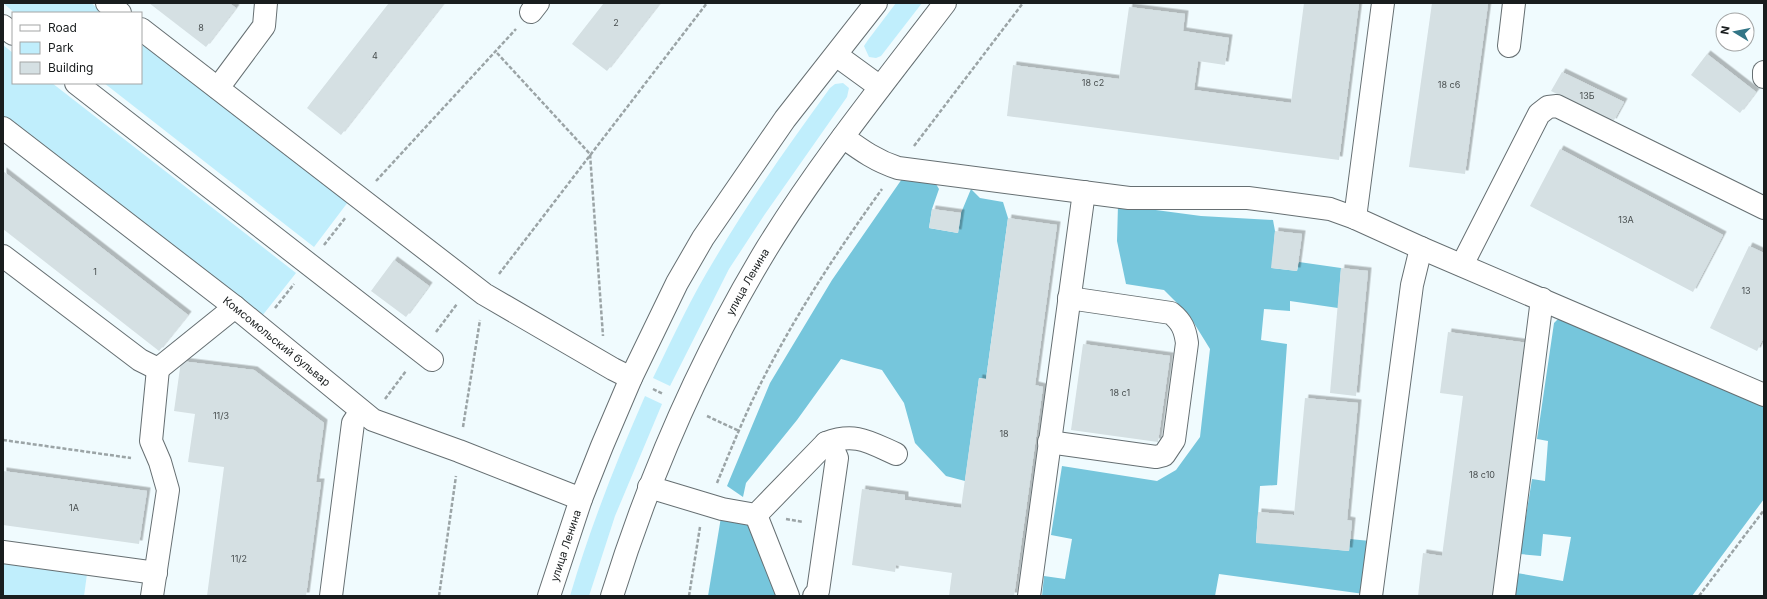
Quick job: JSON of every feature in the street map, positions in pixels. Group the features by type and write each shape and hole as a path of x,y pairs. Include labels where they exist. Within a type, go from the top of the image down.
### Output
{"street":[{"path":"107,3 119,12"},
{"path":"218,88 264,26 266,3"},
{"name":"улица Ленина","path":"549,596 581,499 631,378 678,283 703,238 785,119 876,3"},
{"name":"улица Ленина","path":"612,596 626,550 649,487 667,444 707,357 739,298 768,248 843,137 945,3"},
{"path":"1355,218 1383,3"},
{"path":"1509,46 1514,3"},
{"path":"3,26 12,33"},
{"path":"142,30 484,294 631,378"},
{"path":"836,55 880,87"},
{"path":"1764,72 1764,77"},
{"path":"77,84 432,360"},
{"path":"1462,265 1539,114 1548,107 1557,106 1764,207"},
{"name":"Комсомольский бульвар","path":"3,128 234,307 373,420 459,451 581,499"},
{"path":"843,137 869,156 898,168 1129,198 1248,198 1312,205 1330,209 1355,218 1421,248 1764,395"},
{"path":"1029,596 1084,192"},
{"path":"1371,596 1412,285 1421,248"},
{"path":"3,256 140,360 158,369"},
{"path":"1049,442 1156,457 1164,456 1174,440 1187,343 1186,331 1180,321 1171,313 1069,298"},
{"path":"1504,596 1542,299"},
{"path":"152,596 168,490 160,462 151,441 158,369 234,307"},
{"path":"331,596 353,423 361,411"},
{"path":"756,515 826,444 840,438 855,438 896,454"},
{"path":"814,596 818,590 837,458 834,451 826,444"},
{"path":"649,487 708,505 756,515"},
{"path":"756,515 788,596"},
{"path":"3,552 156,573"}],"path":[{"path":"439,596 459,451 484,294 706,3"},
{"path":"689,596 700,528 708,505 748,410 780,347 852,231 1023,3"},
{"path":"360,198 496,53 535,8"},
{"path":"496,53 590,154 605,364"},
{"path":"3,440 160,462"},
{"path":"1699,596 1764,510"}],"green space":[{"path":"3,3 91,3 103,12 14,12"},
{"path":"896,3 922,3 881,56 876,58 869,57 864,46"},
{"path":"142,43 348,202 314,247 105,84 142,84"},
{"path":"3,45 12,52 12,84 53,84 296,273 262,316 3,116"},
{"path":"843,83 849,88 847,97 765,214 729,269 670,386 653,378 699,287 743,213 830,88 835,84"},
{"path":"645,396 662,404 615,516 589,596 570,596 604,495"},
{"path":"3,563 87,574 84,596 3,596"}],"shaded area":[{"path":"904,176 933,179 939,189 932,209 929,228 958,233 961,213 971,189 980,198 1003,202 1008,218 986,379 979,378 965,481 946,476 915,443 904,403 882,370 841,359 797,420 746,483 743,497 727,486 770,383 832,280"},
{"path":"1118,205 1201,216 1273,220 1275,231 1272,268 1297,271 1299,262 1341,268 1338,308 1290,301 1290,311 1264,309 1261,340 1287,344 1277,485 1260,486 1256,542 1349,551 1350,539 1370,541 1364,594 1219,574 1215,596 1042,596 1044,576 1065,579 1072,539 1051,535 1062,466 1157,481 1176,470 1200,437 1210,349 1189,315 1164,290 1126,284 1117,241"},
{"path":"1561,316 1764,405 1764,499 1692,596 1514,596 1517,573 1563,581 1571,537 1543,534 1541,556 1520,554 1532,479 1545,481 1548,441 1537,439 1554,323"},
{"path":"721,517 745,522 751,530 779,596 708,596"}],"building":[{"path":"149,3 229,3 236,8 206,47"},
{"path":"389,3 444,3 341,135 307,108"},
{"path":"604,3 660,3 607,71 572,44"},
{"path":"1304,3 1359,3 1339,160 1007,116 1013,65 1119,79 1129,7 1185,14 1183,31 1229,38 1225,65 1198,61 1194,90 1291,103"},
{"path":"1432,3 1488,4 1465,174 1409,167"},
{"path":"1707,54 1756,92 1740,113 1691,75"},
{"path":"1562,72 1624,102 1613,122 1551,91"},
{"path":"1560,149 1723,235 1693,292 1530,206"},
{"path":"3,171 188,315 159,351 3,229"},
{"path":"932,209 961,213 958,233 929,228"},
{"path":"1008,218 1057,225 1035,385 1043,387 1014,596 949,596 952,573 896,565 895,572 852,565 862,489 905,495 905,500 961,508 979,378 986,379"},
{"path":"1275,231 1302,234 1297,271 1271,268"},
{"path":"1749,246 1764,253 1764,337 1757,351 1710,328"},
{"path":"394,260 429,286 406,317 371,291"},
{"path":"1341,268 1368,271 1356,396 1330,393"},
{"path":"1448,332 1528,343 1494,596 1418,596 1423,553 1442,556 1463,396 1440,393"},
{"path":"1083,344 1170,356 1158,442 1071,430"},
{"path":"181,361 254,370 324,423 316,482 321,482 306,596 207,596 224,467 188,462 195,414 174,411"},
{"path":"1305,398 1358,403 1347,520 1352,521 1349,551 1256,543 1258,512 1294,515"},
{"path":"3,471 147,491 139,544 3,525"}]}
